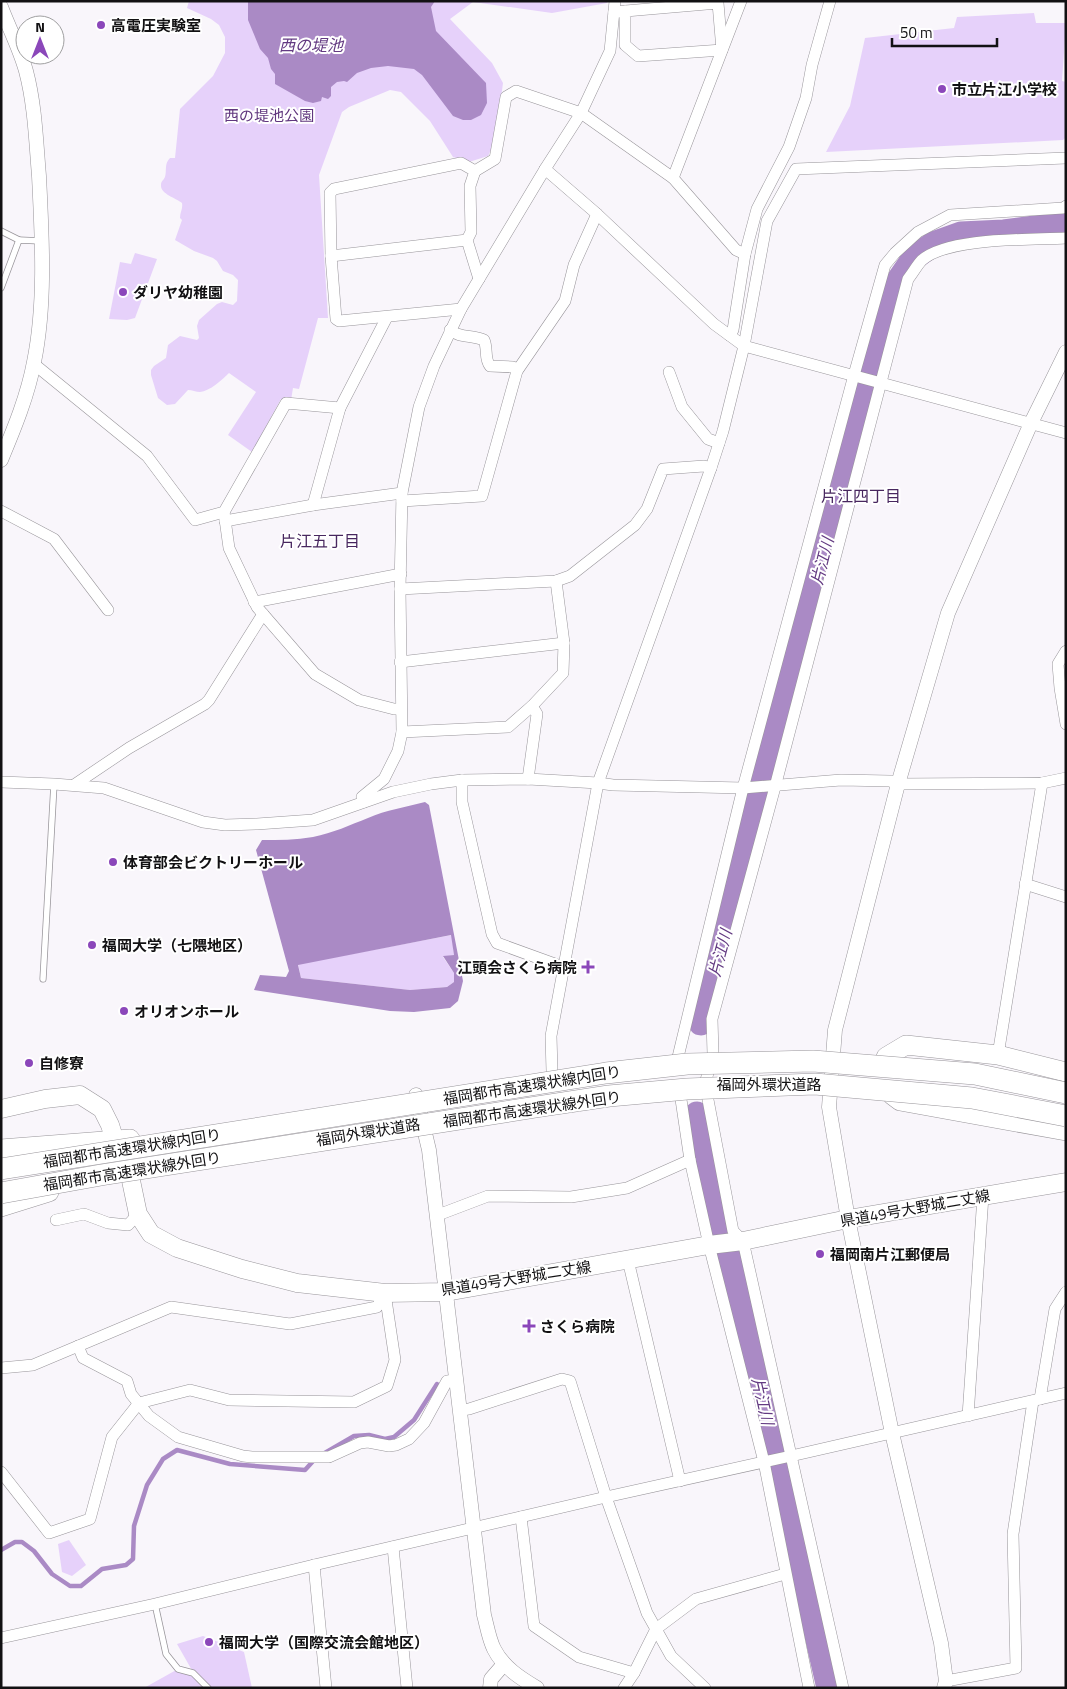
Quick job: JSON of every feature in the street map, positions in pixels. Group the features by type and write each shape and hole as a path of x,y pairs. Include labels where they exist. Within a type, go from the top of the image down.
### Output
{"highway":[{"path":"886,1056 906,1045 998,1055 1066,1072"},
{"name":"福岡外環状道路","path":"1,1149 115,1141 416,1095 552,1071 713,1054 886,1056 1001,1072 1066,1086"},
{"name":"福岡都市高速環状線内回り","path":"1,1169 578,1077 687,1064 822,1061 975,1074 1066,1093"},
{"name":"福岡都市高速環状線外回り","path":"1,1193 536,1107 609,1096 687,1088 815,1084 972,1098 1066,1116"},
{"name":"福岡外環状道路","path":"1,1208 41,1194 129,1171 554,1101 679,1085 879,1085 999,1101 1066,1116"},
{"path":"879,1085 900,1101 1066,1131"}],"main road":[{"name":"県道49号大野城二丈線","path":"1,1109 45,1099 80,1095 102,1109 129,1171 138,1214 151,1234 177,1248 242,1269 297,1283 385,1293 446,1292 740,1241 848,1219 1066,1182"}],"street":[{"path":"673,178 741,1"},
{"path":"729,335 733,330 745,254 757,209 788,147 806,98 812,65 830,1"},
{"path":"618,8 718,3 722,50"},
{"path":"1,7 26,70 31,97 37,149 42,241 40,312 34,364 11,436 1,460"},
{"path":"618,8 625,45 638,56 722,50"},
{"path":"364,802 362,797 384,779 398,751 402,732 400,574 402,497 419,407 434,366 461,309 581,113 610,51 618,8"},
{"path":"478,280 467,240 471,232 470,186 475,171 495,159 506,97 516,91 581,113 673,178 736,250 745,254"},
{"path":"552,1071 551,1036 598,783 719,443 744,346 767,221 796,169 1066,158"},
{"path":"461,309 336,320 331,256 330,193 334,189 460,163 475,171"},
{"path":"545,169 597,214 714,324 744,346 1066,433"},
{"path":"678,1057 743,788 885,266 895,253 918,232 950,215 1063,208 1066,206"},
{"path":"34,364 148,456 195,520 313,505 402,497 482,496 518,369 565,301 574,265 597,214"},
{"path":"843,1688 740,1241 733,1231 705,1084 713,1054 712,1019 908,279 922,260 944,249 962,244 1066,238"},
{"path":"331,256 467,240"},
{"path":"313,505 340,408 387,317"},
{"path":"450,330 455,335 475,336 484,340 487,363 490,366 518,369"},
{"path":"1066,352 1031,423 948,613 898,784 835,1030 830,1084 829,1107 848,1219 892,1433 941,1643 945,1684 1016,1668 1013,1534 1055,1309 1066,1292"},
{"path":"669,372 682,407 708,438 719,443"},
{"path":"340,408 286,403 225,517 229,548 254,602 315,674 359,700 401,709"},
{"path":"400,589 556,582 570,576 635,525 647,509 663,469 704,466 711,468"},
{"path":"1,511 54,539 108,610"},
{"path":"254,602 400,574"},
{"path":"402,732 508,727 532,706 563,673 564,643 556,582"},
{"path":"74,785 129,748 205,704 263,614"},
{"path":"400,662 564,643"},
{"path":"1066,651 1058,664 1066,724"},
{"path":"528,779 537,714 532,706"},
{"path":"1,782 104,788 203,822 225,825 313,820 394,792 462,780 528,779 614,785 743,788 841,780 890,781 898,784 1042,783 1066,778"},
{"path":"462,780 462,802 494,939 497,943 563,967"},
{"path":"998,1055 1042,783"},
{"path":"1025,884 1066,897"},
{"path":"679,1085 690,1160 713,1245 766,1462 785,1574 809,1688"},
{"path":"416,1095 429,1150 438,1215 484,1615 493,1648 504,1664 520,1678 537,1688"},
{"path":"438,1215 488,1196 571,1197 627,1188 690,1160"},
{"path":"968,1416 983,1196"},
{"path":"56,1220 84,1214 108,1223 128,1225 138,1214"},
{"path":"628,1260 680,1481"},
{"path":"1,1368 33,1365 170,1307 290,1324 377,1307 385,1293"},
{"path":"1,1472 49,1533 90,1518 112,1437 139,1403 190,1390 229,1400 354,1402 387,1386 395,1360 385,1293"},
{"path":"78,1346 83,1358 127,1381 131,1394 149,1416 178,1437 243,1456 329,1457 360,1443 396,1445 409,1439 424,1424 448,1381 456,1380"},
{"path":"460,1410 469,1410 562,1379 570,1381 606,1497 646,1613 671,1656 706,1688"},
{"path":"1,1638 155,1604 314,1564 1066,1393"},
{"path":"521,1517 534,1626 580,1657 634,1673"},
{"path":"393,1547 408,1688"},
{"path":"314,1564 326,1688"},
{"path":"624,1688 634,1673 656,1630 696,1599 785,1574"},
{"path":"490,1688 491,1679 504,1664"}],"lane":[{"path":"1,231 19,240 42,241"},
{"path":"1,288 19,240"},
{"path":"43,979 54,784"},
{"path":"155,1604 166,1654 178,1669 193,1673 208,1688"}],"green space":[{"name":"西の堤池公園","path":"189,1 607,1 607,3 552,13 473,2 450,19 492,63 503,83 495,142 488,156 469,162 453,157 430,121 401,92 390,90 349,107 342,112 319,175 328,318 318,318 299,389 293,388 291,400 281,399 252,452 228,435 256,392 229,373 208,390 200,392 188,390 175,404 167,405 158,398 151,375 151,370 154,366 166,358 168,345 180,336 197,340 199,338 197,326 199,320 217,304 222,302 233,305 237,301 238,280 233,275 223,271 213,258 194,251 175,240 182,220 180,218 182,203 161,188 167,163 170,158 175,158 180,109 213,76 225,53 225,37 219,25 211,19 187,8"},
{"name":"市立片江小学校","path":"1034,13 1036,23 1066,23 1062,81 1066,82 1066,137 1063,140 826,152 850,106 865,38 954,28 957,17"},
{"path":"135,253 157,259 135,318 127,320 109,319 120,262 131,264"},
{"path":"452,935 454,955 443,957 454,973 454,982 447,987 410,990 301,978 298,964"},
{"path":"69,1540 86,1565 72,1576 62,1572 58,1544"},
{"path":"203,1636 244,1652 252,1688 144,1688 178,1669 193,1672 177,1644"}],"water":[{"name":"西の堤池","path":"248,1 435,1 431,7 436,31 486,83 487,103 481,115 471,120 463,120 453,116 422,75 414,69 388,66 371,68 357,73 347,82 337,82 331,87 331,96 328,99 322,97 321,101 313,103 305,101 275,84 275,74 271,69 268,58 260,49 248,20"},
{"path":"425,802 429,805 463,981 458,1001 450,1008 414,1012 390,1011 254,990 260,975 286,977 289,971 256,850 262,840 307,838 320,835 382,813","holes":["451,935 454,955 443,956 454,973 454,982 447,987 410,990 301,978 298,965"]}],"waterway":[{"name":"片江川","path":"701,1023 828,536 861,387 896,284 914,258 933,244 961,234 1004,232 1066,224"},
{"name":"片江川","path":"697,1114 829,1688"},
{"path":"323,1454 354,1436 369,1435 385,1439 394,1437 414,1420 437,1384"},
{"path":"1,1550 15,1542 22,1542 34,1551 52,1574 70,1586 81,1586 102,1569 126,1565 133,1559 134,1526 147,1485 163,1459 177,1450 230,1464 305,1470 315,1459"}],"place":[{"name":"高電圧実験室","path":"101,25"},
{"name":"市立片江小学校","path":"942,89"},
{"name":"ダリヤ幼稚園","path":"123,292"},
{"name":"体育部会ビクトリーホール","path":"113,862"},
{"name":"福岡大学（七隈地区）","path":"92,945"},
{"name":"江頭会さくら病院","path":"588,967"},
{"name":"オリオンホール","path":"124,1011"},
{"name":"自修寮","path":"29,1063"},
{"name":"福岡南片江郵便局","path":"820,1254"},
{"name":"さくら病院","path":"529,1326"},
{"name":"福岡大学（国際交流会館地区）","path":"209,1642"}],"district":[{"name":"片江四丁目","path":"861,496"},
{"name":"片江五丁目","path":"320,541"}]}
